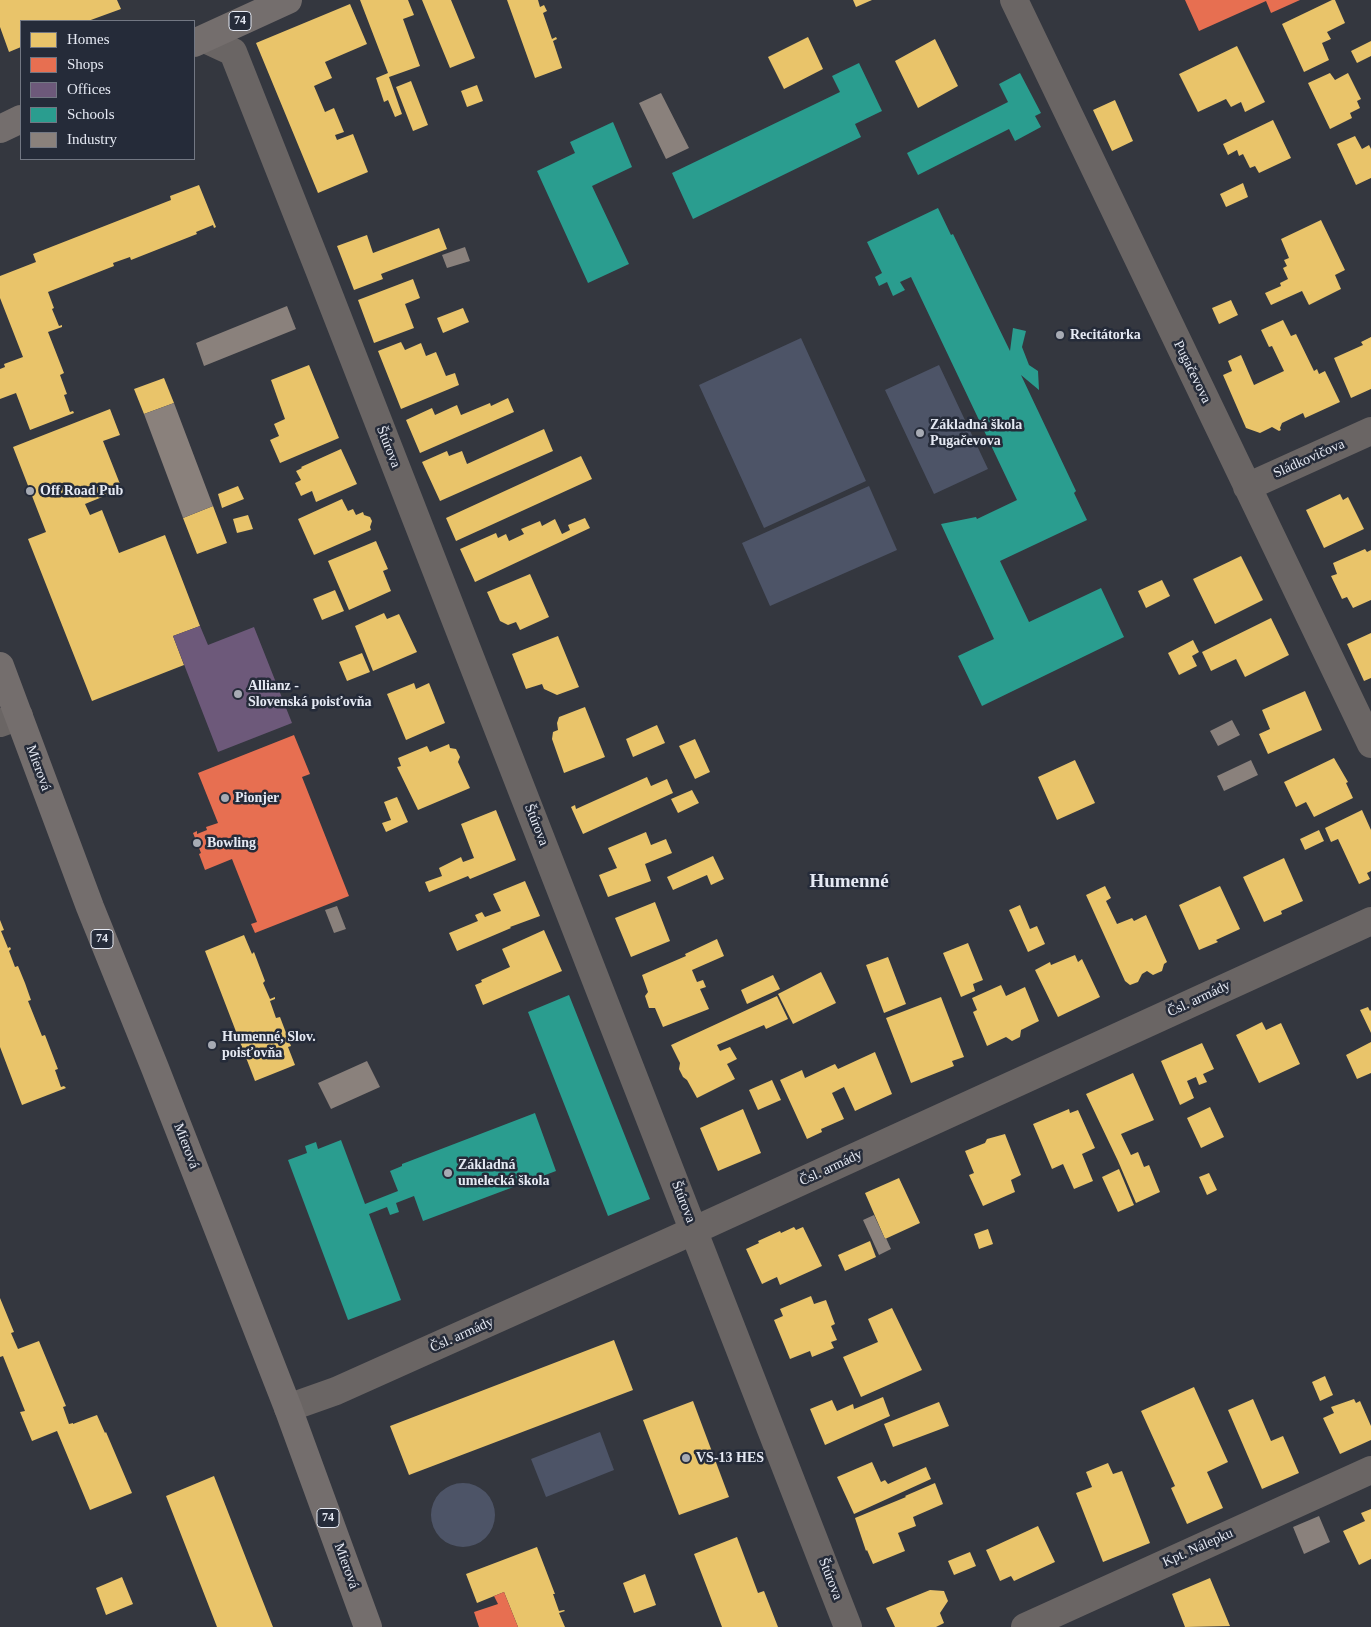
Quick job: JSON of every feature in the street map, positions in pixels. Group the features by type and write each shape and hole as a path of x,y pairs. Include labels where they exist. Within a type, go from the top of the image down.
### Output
{"main road":[{"name":"74","path":"199,41 288,0"},
{"path":"0,129 20,119"},
{"name":"Mierová","path":"0,666 10,720 90,907 155,1068 288,1408 368,1627"}],"street":[{"name":"Pugačevova","path":"1014,0 1371,744"},
{"name":"Štúrova","path":"199,41 233,52 848,1627"},
{"name":"Sládkovičova","path":"1247,487 1371,431"},
{"name":"Čsl. armády","path":"288,1408 345,1387 694,1231 1371,921"},
{"name":"Kpt. Nálepku","path":"1025,1627 1371,1470"}],"shaded area":[{"path":"801,338 866,481 764,528 699,385"},
{"path":"939,365 988,469 934,494 885,390"},
{"path":"869,486 897,550 770,606 742,543"},
{"path":"600,1432 614,1470 546,1497 531,1459"},
{"path":"463,1483 481,1488 486,1492 490,1497 495,1515 490,1533 486,1538 481,1542 463,1547 445,1542 440,1538 436,1533 431,1515 436,1497 440,1492 445,1488"}],"building: Homes":[{"path":"0,0 117,0 121,9 91,20 20,20 20,47 9,52 0,27"},
{"path":"360,0 408,0 414,15 403,19 420,66 389,77 402,114 395,117 388,100 384,102 376,78 388,73"},
{"path":"422,0 451,0 475,58 450,68"},
{"path":"507,0 538,0 540,7 544,5 547,11 543,13 552,39 556,37 557,39 553,41 562,68 535,78"},
{"path":"853,0 872,0 856,7"},
{"path":"1335,0 1345,23 1327,32 1331,39 1322,43 1329,60 1304,72 1282,24"},
{"path":"350,4 367,44 325,62 332,78 314,86 325,112 334,108 344,132 335,135 337,140 353,134 368,172 318,193 256,43"},
{"path":"808,37 823,69 784,89 768,57"},
{"path":"935,39 958,86 918,108 895,61"},
{"path":"1371,41 1371,56 1357,63 1351,51"},
{"path":"1237,46 1265,102 1245,112 1241,102 1231,107 1226,99 1198,112 1179,74"},
{"path":"1330,73 1335,80 1348,73 1361,99 1357,101 1360,108 1350,113 1352,118 1330,129 1308,83"},
{"path":"411,81 428,125 413,131 396,87"},
{"path":"477,85 483,101 467,107 461,91"},
{"path":"1115,100 1133,141 1112,151 1093,110"},
{"path":"1273,120 1291,158 1259,173 1255,166 1250,168 1243,154 1239,156 1237,150 1228,155 1223,144"},
{"path":"1355,136 1362,149 1369,145 1371,149 1371,178 1356,185 1337,144"},
{"path":"1243,183 1248,197 1226,207 1220,194"},
{"path":"199,185 216,227 214,228 213,225 196,232 197,234 131,260 130,257 113,263 114,266 48,292 54,308 52,309 59,326 62,325 62,327 48,332 64,373 60,375 67,394 64,395 70,412 73,411 74,413 30,430 16,393 0,399 0,369 5,367 4,364 23,357 0,298 0,276 36,262 33,254 171,200 170,196"},
{"path":"1321,220 1345,270 1335,275 1341,289 1309,305 1302,291 1271,305 1265,293 1281,286 1280,283 1288,279 1283,268 1287,266 1284,260 1289,258 1281,239"},
{"path":"439,228 447,249 381,274 383,279 354,290 337,246 367,235 373,253"},
{"path":"413,279 420,298 405,304 414,328 374,343 358,300"},
{"path":"1231,300 1238,315 1219,324 1212,308"},
{"path":"463,308 469,322 443,333 437,318"},
{"path":"1283,320 1291,336 1296,334 1314,371 1317,369 1319,374 1325,371 1340,402 1305,418 1303,413 1282,423 1281,430 1279,431 1272,427 1260,433 1246,428 1223,375 1232,371 1228,361 1241,355 1254,385 1284,371 1272,346 1269,347 1261,330"},
{"path":"1371,337 1371,389 1351,398 1334,358 1363,345 1361,342"},
{"path":"401,342 405,350 421,343 426,356 436,352 446,376 455,373 459,385 401,409 378,351"},
{"path":"309,365 339,438 280,463 270,440 279,436 274,424 285,419 271,380"},
{"path":"164,378 174,403 144,414 134,389"},
{"path":"508,398 514,412 420,453 406,420 432,408 435,415 457,405 461,415 490,403 491,406"},
{"path":"110,409 120,435 103,441 122,489 85,504 90,515 102,510 119,553 165,535 200,626 173,636 184,665 92,701 28,539 46,532 13,447"},
{"path":"544,429 553,451 440,501 422,462 447,451 449,456 462,451 467,464"},
{"path":"341,449 357,484 316,502 312,491 301,496 295,483 301,480 296,471"},
{"path":"581,456 592,479 456,541 446,518"},
{"path":"238,486 244,499 222,508 218,494"},
{"path":"1340,494 1343,500 1348,497 1364,529 1324,548 1306,510"},
{"path":"342,499 348,511 353,509 356,515 363,512 364,515 370,517 372,521 371,530 314,555 298,519"},
{"path":"213,506 227,543 197,554 183,518"},
{"path":"248,515 253,529 237,533 233,519"},
{"path":"585,518 590,528 475,582 460,549 496,533 498,538 506,534 509,541 524,534 521,529 540,521 542,526 555,519 562,534 570,530 568,525"},
{"path":"376,541 388,569 383,571 391,591 349,610 328,561"},
{"path":"1365,549 1367,552 1371,550 1371,600 1353,608 1347,597 1342,599 1331,576 1337,574 1333,563"},
{"path":"1241,556 1263,600 1215,624 1193,579"},
{"path":"530,574 549,617 520,630 516,622 508,625 500,621 487,592"},
{"path":"1162,580 1170,596 1146,608 1138,591"},
{"path":"335,590 344,611 322,620 313,599"},
{"path":"384,613 387,619 399,614 417,652 373,671 355,626"},
{"path":"1271,618 1289,655 1245,677 1236,659 1211,671 1202,652"},
{"path":"1371,633 1371,678 1364,681 1347,644"},
{"path":"558,636 579,687 557,695 544,689 542,684 526,689 512,654"},
{"path":"1193,640 1199,652 1192,656 1197,666 1179,675 1168,653"},
{"path":"362,653 370,672 347,681 339,662"},
{"path":"414,683 416,689 429,683 445,723 406,740 387,694"},
{"path":"1305,691 1322,730 1268,754 1259,734 1270,729 1262,710"},
{"path":"585,707 605,757 564,773 552,739 553,732 558,730 557,723 559,717"},
{"path":"657,725 665,743 633,757 626,739"},
{"path":"695,739 710,772 695,779 679,746"},
{"path":"449,744 450,748 456,749 460,757 458,762 470,788 418,810 397,767 401,766 398,758 427,746 430,752"},
{"path":"1334,758 1348,782 1346,783 1353,798 1314,817 1306,802 1296,807 1284,782"},
{"path":"1075,760 1095,803 1057,820 1038,777"},
{"path":"647,777 651,786 667,779 673,793 583,834 571,807 575,805 576,809"},
{"path":"692,790 699,803 678,813 671,799"},
{"path":"397,797 408,822 386,832 382,823 391,820 384,802"},
{"path":"496,810 516,860 470,879 468,876 429,892 425,882 442,876 439,868 461,857 463,862 474,858 461,824"},
{"path":"1362,810 1371,830 1371,871 1367,873 1370,879 1359,884 1338,839 1331,842 1325,828"},
{"path":"1319,830 1324,841 1305,850 1300,839"},
{"path":"646,832 651,845 666,839 672,853 645,864 651,881 608,897 599,875 617,868 608,848"},
{"path":"713,856 724,879 711,885 707,875 673,890 667,877"},
{"path":"1284,858 1303,901 1281,911 1282,914 1264,922 1243,877"},
{"path":"525,881 540,916 510,927 457,951 449,933 478,921 475,915 482,912 485,917 501,911 493,894"},
{"path":"1105,886 1111,898 1106,901 1117,924 1132,918 1134,921 1146,915 1167,962 1164,964 1162,971 1153,975 1147,971 1142,974 1138,982 1130,985 1125,981 1086,895"},
{"path":"1220,886 1240,929 1216,940 1218,942 1199,950 1179,905"},
{"path":"655,902 670,941 631,957 615,918"},
{"path":"1020,905 1030,929 1037,926 1045,944 1028,952 1009,910"},
{"path":"0,920 4,930 1,931 8,948 10,947 11,949 9,951 15,967 18,966 31,1000 28,1001 42,1036 45,1035 58,1069 55,1070 61,1087 64,1086 66,1088 22,1105 0,1047"},
{"path":"544,930 562,971 483,1005 475,985 482,982 481,980 510,967 502,949"},
{"path":"244,935 252,954 254,952 270,999 275,997 275,999 270,1001 276,1018 280,1017 291,1046 288,1047 295,1065 255,1081 205,951"},
{"path":"717,939 724,956 692,970 697,982 703,980 706,987 700,989 709,1009 663,1027 655,1008 649,1008 645,996 648,992 642,975 686,956 685,954"},
{"path":"968,943 983,980 973,984 975,991 961,997 943,953"},
{"path":"1075,955 1078,962 1082,959 1100,997 1058,1017 1035,970 1050,962 1051,965"},
{"path":"888,957 906,1004 884,1013 866,965"},
{"path":"821,972 836,1003 793,1024 778,994"},
{"path":"773,975 780,989 747,1004 741,990"},
{"path":"1001,985 1006,996 1025,987 1039,1021 1021,1030 1020,1037 1012,1041 1006,1037 987,1046 973,1012 977,1010 972,998"},
{"path":"777,996 788,1019 766,1029 764,1025 717,1045 720,1051 730,1047 737,1059 727,1064 735,1079 697,1098 679,1069 680,1063 671,1045"},
{"path":"941,997 964,1057 952,1061 954,1066 911,1083 886,1018"},
{"path":"1368,1007 1371,1010 1371,1033 1360,1010"},
{"path":"1262,1022 1266,1030 1281,1023 1300,1064 1259,1083 1236,1035"},
{"path":"1371,1042 1371,1073 1357,1079 1346,1055"},
{"path":"1202,1043 1214,1069 1203,1074 1207,1082 1199,1085 1196,1077 1187,1081 1194,1098 1180,1105 1161,1061"},
{"path":"875,1052 892,1094 855,1111 844,1087 832,1093 844,1119 821,1129 822,1132 807,1139 780,1080 802,1070 805,1078 835,1064 838,1069"},
{"path":"1133,1073 1154,1120 1121,1134 1131,1155 1138,1152 1144,1167 1149,1165 1160,1192 1136,1203 1086,1094"},
{"path":"772,1080 781,1100 758,1110 749,1090"},
{"path":"1210,1107 1224,1137 1201,1148 1187,1118"},
{"path":"743,1109 761,1153 718,1171 700,1128"},
{"path":"1069,1109 1070,1113 1078,1110 1095,1148 1082,1154 1093,1181 1074,1189 1063,1164 1052,1169 1033,1124"},
{"path":"1005,1134 1021,1175 1011,1180 1015,1192 983,1206 969,1175 974,1173 965,1151 985,1143 987,1139"},
{"path":"1119,1169 1134,1205 1118,1212 1102,1177"},
{"path":"1209,1173 1217,1190 1207,1195 1199,1177"},
{"path":"899,1178 920,1223 885,1239 865,1193"},
{"path":"794,1227 796,1230 803,1227 822,1266 780,1285 777,1277 762,1284 746,1249 759,1243 758,1241"},
{"path":"988,1229 993,1244 979,1249 974,1234"},
{"path":"870,1241 876,1257 845,1271 838,1255"},
{"path":"811,1296 814,1304 826,1300 835,1324 831,1326 837,1340 831,1342 834,1348 812,1357 810,1351 790,1359 774,1320 783,1316 780,1309"},
{"path":"0,1298 14,1332 11,1333 18,1349 39,1341 66,1406 63,1407 69,1424 97,1415 132,1493 90,1510 57,1431 32,1441 20,1412 25,1411 3,1356 0,1357"},
{"path":"892,1308 922,1370 861,1397 843,1357 878,1342 868,1319"},
{"path":"614,1340 633,1390 409,1475 390,1426"},
{"path":"1325,1376 1333,1395 1320,1401 1312,1382"},
{"path":"1194,1387 1228,1462 1207,1472 1223,1508 1187,1524 1171,1488 1175,1486 1141,1411"},
{"path":"883,1397 890,1416 825,1445 810,1409 832,1400 837,1411 853,1404 854,1409"},
{"path":"1253,1399 1271,1441 1283,1436 1299,1473 1262,1489 1228,1410"},
{"path":"1354,1399 1356,1403 1360,1401 1371,1426 1371,1440 1340,1454 1323,1418 1334,1413 1331,1407"},
{"name":"VS-13 HES","path":"693,1401 729,1497 679,1515 643,1420"},
{"path":"939,1402 949,1426 893,1447 884,1424"},
{"path":"872,1462 881,1482 885,1480 888,1484 926,1467 931,1479 854,1514 837,1477"},
{"path":"1108,1463 1113,1474 1122,1471 1150,1543 1103,1562 1076,1493 1092,1487 1086,1472"},
{"path":"214,1476 273,1627 217,1627 166,1496"},
{"path":"935,1483 943,1504 913,1517 916,1526 898,1533 905,1551 873,1564 866,1551 855,1518"},
{"path":"1371,1509 1371,1559 1359,1565 1343,1531 1365,1521 1361,1513"},
{"path":"1038,1526 1055,1562 1014,1581 1011,1576 1000,1581 986,1550"},
{"path":"737,1537 758,1593 764,1591 778,1627 722,1627 694,1554"},
{"path":"537,1547 555,1594 553,1594 559,1611 565,1611 559,1613 565,1627 518,1627 504,1592 477,1603 466,1574"},
{"path":"970,1552 976,1566 954,1575 948,1561"},
{"path":"645,1574 656,1605 634,1613 623,1583"},
{"path":"122,1577 133,1604 106,1615 96,1588"},
{"path":"1210,1578 1230,1626 1185,1627 1172,1594"},
{"path":"930,1590 944,1591 948,1601 940,1613 944,1623 936,1627 895,1627 886,1608"}],"building: Shops":[{"path":"1185,0 1300,0 1271,13 1266,1 1199,31"},
{"path":"294,735 310,774 302,777 349,896 255,933 251,924 257,922 232,859 205,870 199,854 201,853 193,833 197,831 197,834 207,830 206,827 218,823 198,773"},
{"path":"504,1592 518,1627 479,1627 474,1612 498,1604 494,1596"}],"building: Offices":[{"name":"Allianz - Slovenská poisťovňa","path":"200,626 208,645 254,627 292,723 218,752 173,636"}],"building: Schools":[{"path":"859,63 882,111 855,124 861,137 693,219 672,173 840,92 832,76"},
{"path":"1020,73 1041,113 1035,116 1041,127 1015,141 1009,129 918,175 907,153 1008,102 999,84"},
{"path":"613,122 632,167 592,186 629,264 588,283 537,171 575,153 570,142"},
{"path":"938,208 951,235 953,234 1010,351 1013,328 1026,331 1022,347 1029,365 1038,371 1039,390 1021,375 1076,491 1074,493 1087,520 1000,561 1029,622 1101,588 1124,637 982,706 958,656 994,639 941,524 976,517 977,519 1017,500 911,277 900,282 905,290 893,296 887,282 879,286 875,277 882,273 867,242"},
{"path":"569,995 650,1199 608,1216 528,1012"},
{"path":"535,1113 556,1171 423,1221 414,1196 396,1203 399,1212 390,1215 387,1207 369,1214 401,1300 348,1320 288,1160 307,1153 305,1146 316,1142 318,1149 341,1140 365,1204 398,1191 390,1171 402,1166 402,1164"}],"building: Industry":[{"path":"661,93 689,148 666,159 639,103"},
{"path":"465,247 470,261 447,268 442,255"},
{"path":"287,306 296,329 204,366 196,343"},
{"path":"174,403 213,506 183,518 144,414"},
{"path":"1232,720 1240,735 1218,746 1210,731"},
{"path":"1251,760 1258,775 1224,791 1217,776"},
{"path":"337,906 346,929 334,933 325,910"},
{"path":"367,1061 380,1087 331,1109 318,1083"},
{"path":"874,1215 891,1249 879,1255 863,1220"},
{"path":"1319,1516 1330,1542 1304,1554 1293,1527"}],"place":[{"name":"Recitátorka","path":"1060,335"},
{"name":"Základná škola Pugačevova","path":"920,433"},
{"name":"Off Road Pub","path":"30,491"},
{"name":"Allianz - Slovenská poisťovňa","path":"238,694"},
{"name":"Pionjer","path":"225,798"},
{"name":"Bowling","path":"197,843"},
{"name":"Humenné, Slov. poisťovňa","path":"212,1045"},
{"name":"Základná umelecká škola","path":"448,1173"},
{"name":"VS-13 HES","path":"686,1458"}],"district":[{"name":"Humenné","path":"849,882"}]}
